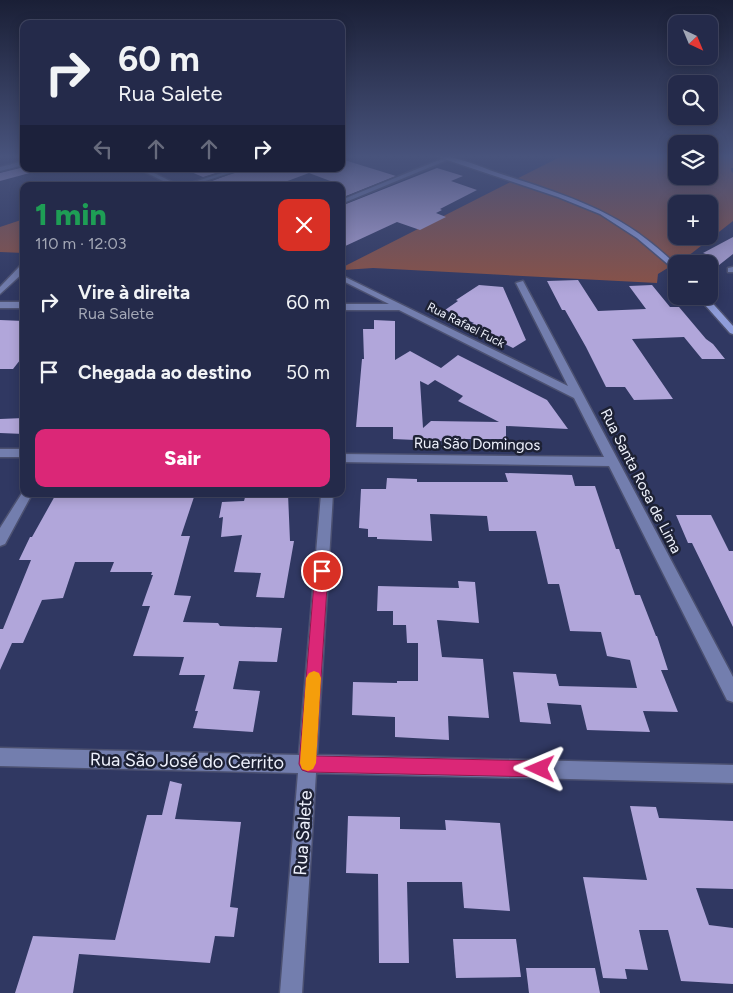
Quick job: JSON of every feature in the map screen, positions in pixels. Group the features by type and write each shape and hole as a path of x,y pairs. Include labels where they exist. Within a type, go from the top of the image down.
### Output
{"main road":[{"path":"583,202 638,233 668,261"},
{"path":"709,305 733,332"}],"street":[{"path":"0,292 20,271"},
{"name":"Rua Rafael Fuck","path":"345,279 579,396"},
{"name":"Rua Santa Rosa de Lima","path":"520,283 733,694"},
{"path":"0,305 20,305"},
{"path":"345,307 402,307"},
{"path":"0,453 20,453"},
{"name":"Rua São Domingos","path":"345,458 613,462"},
{"path":"0,540 24,497"},
{"name":"Rua Salete","path":"291,993 327,497"},
{"name":"Rua São José do Cerrito","path":"0,756 733,774"}],"shaded area":[{"path":"471,202 668,202 668,245 702,245 689,255 668,255 668,268 658,274 657,283 373,268 345,270 345,266"},
{"path":"718,202 733,202 733,221 718,233"},
{"path":"20,220 20,253 0,252 0,227"}],"building":[{"path":"350,202 453,202 436,213 446,217 420,230 397,222 345,246 345,204"},
{"path":"733,237 733,254 718,266 718,255 703,253"},
{"path":"578,280 598,311 646,309 629,286 652,285 670,307 679,307 725,359 702,359 684,337 632,339 673,399 634,400 625,387 606,387 586,347 565,310 562,310 547,281"},
{"path":"479,285 503,287 526,340 513,348 468,326 474,323 445,310 458,301 456,300"},
{"path":"0,320 20,321 20,360 13,369 0,369"},
{"path":"374,320 395,321 395,360 410,351 441,368 458,355 547,400 568,429 506,426 506,439 461,439 461,442 393,439 393,427 356,427 362,359 364,359 363,329 374,329","holes":["435,380 463,396 458,401 499,422 431,421 423,428 420,381 428,385"]},
{"path":"20,418 20,434 0,433 0,419"},
{"path":"505,473 572,475 575,486 595,486 616,549 619,549 635,595 640,595 657,636 668,670 661,670 678,712 643,711 650,732 587,730 581,705 547,703 551,724 520,722 513,672 556,674 559,686 637,688 630,660 607,656 601,632 570,631 559,584 548,584 536,531 489,531 487,516 430,514 432,541 377,539 377,537 368,537 368,529 359,528 361,489 386,489 387,478 417,479 417,482 508,482"},
{"path":"54,497 194,497 181,536 190,536 174,595 191,596 183,622 218,623 220,626 282,628 277,662 239,661 233,689 260,691 253,732 193,728 198,711 195,711 205,675 179,675 184,657 133,656 150,606 142,606 153,575 151,575 152,572 110,572 114,562 75,562 63,598 42,600 23,643 12,643 0,670 0,629 3,629 31,560 19,560 30,537 32,537"},
{"path":"245,497 288,497 290,541 294,541 284,598 256,597 261,573 234,572 242,535 221,537 223,517 219,518 222,502 244,501"},
{"path":"676,515 711,515 729,551 733,551 733,627 692,543 688,543"},
{"path":"458,581 475,582 479,623 437,620 442,657 483,659 489,718 448,716 449,740 395,737 395,717 352,715 353,682 397,683 397,681 418,681 418,643 407,643 406,625 393,625 393,611 377,611 378,586 459,588"},
{"path":"170,781 182,784 175,819 241,822 230,907 238,908 234,937 215,936 210,963 79,954 73,993 15,993 33,936 115,940 147,815 162,815"},
{"path":"630,806 656,807 659,818 733,821 733,889 696,888 709,925 733,928 733,984 681,981 668,930 639,930 648,970 625,969 627,979 603,978 583,877 647,880"},
{"path":"348,816 400,817 400,829 446,830 445,820 500,823 510,911 464,908 462,882 407,882 409,963 379,963 378,874 346,873"},
{"path":"453,939 516,939 521,977 456,978"},
{"path":"526,968 595,968 600,993 529,993"}],"slow traffic":[{"path":"308,763 314,678"}],"route":[{"path":"322,571 308,764 540,769"}]}
